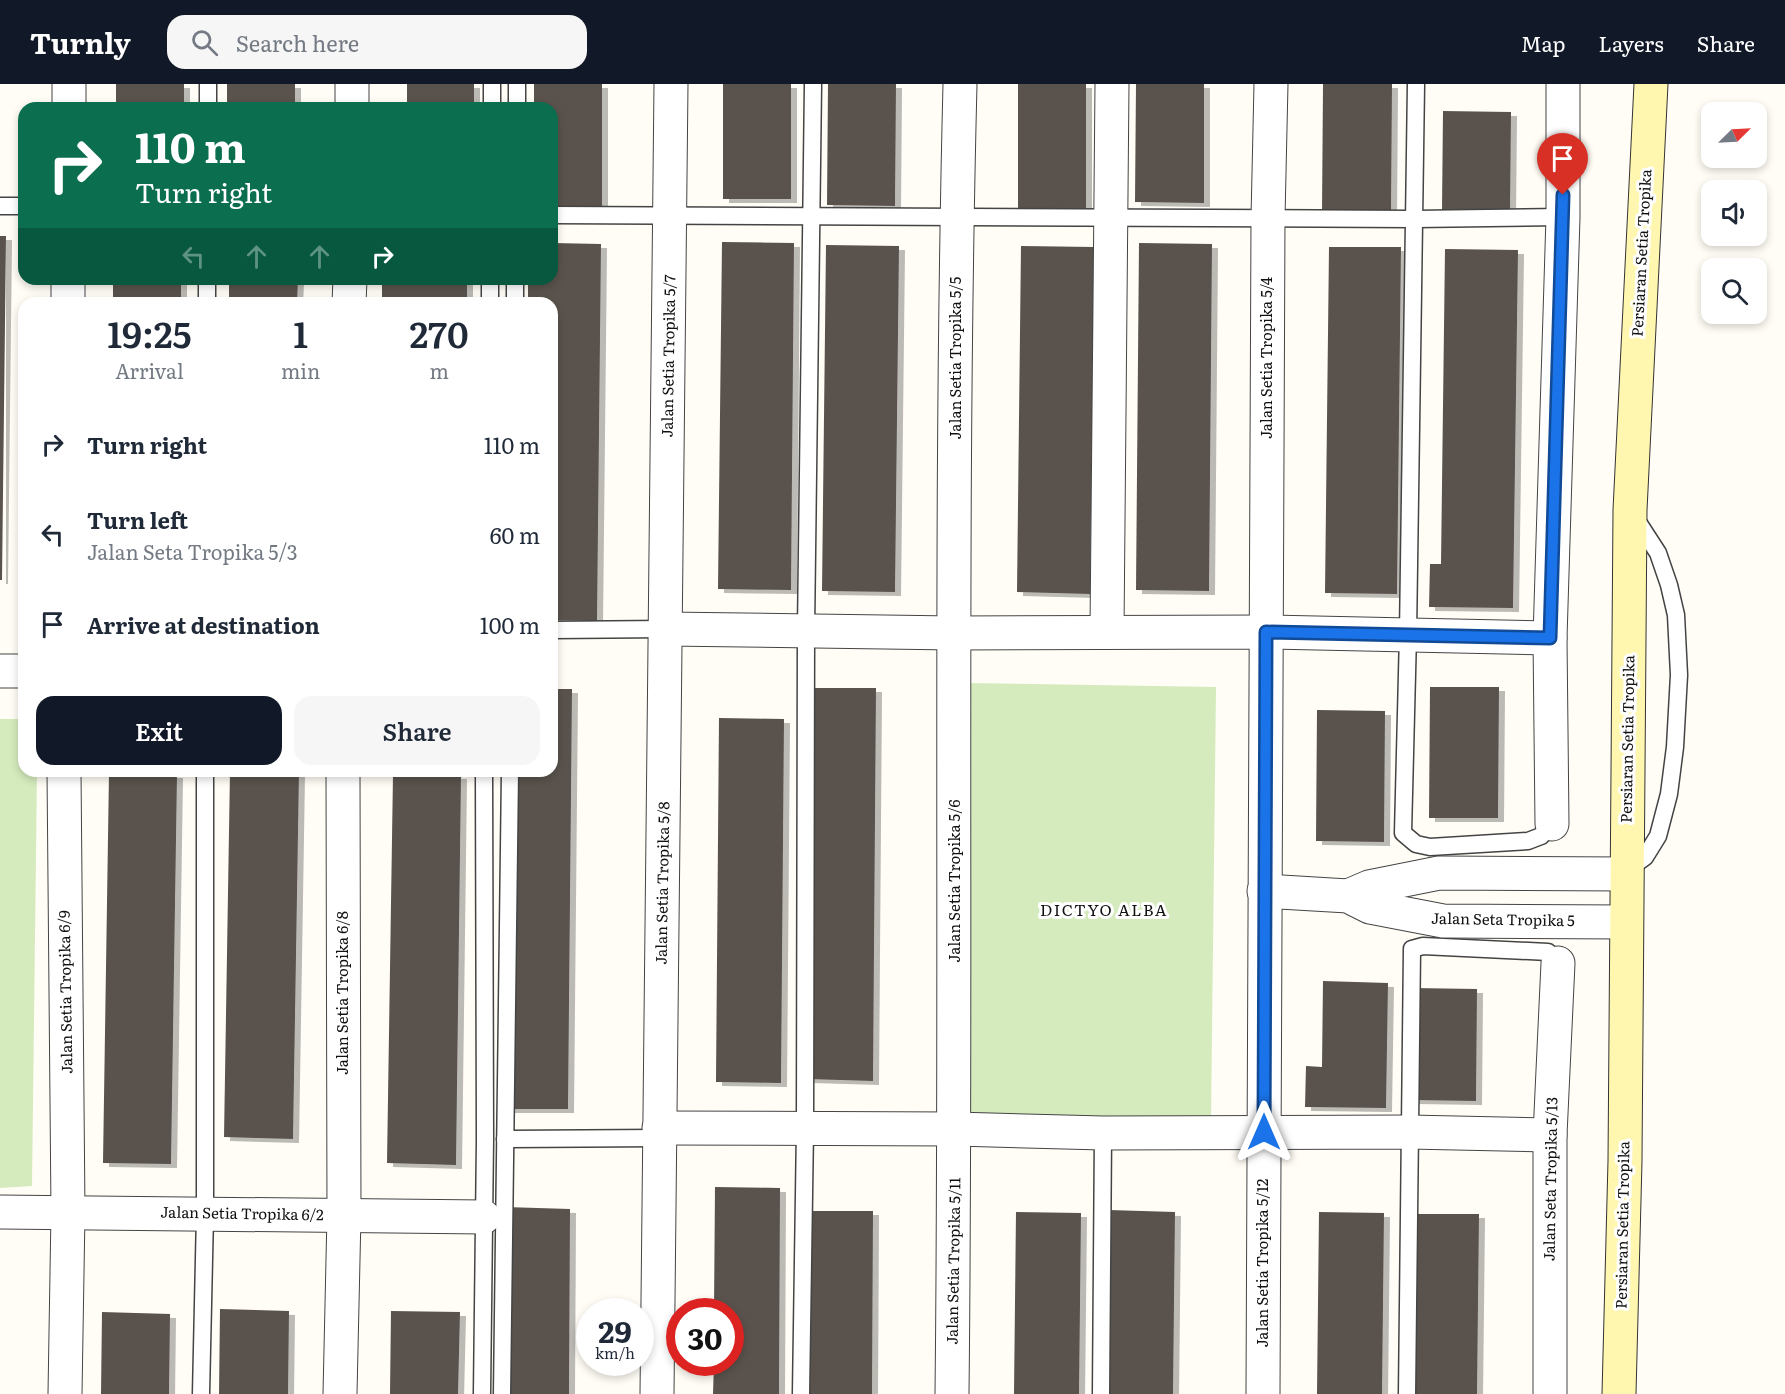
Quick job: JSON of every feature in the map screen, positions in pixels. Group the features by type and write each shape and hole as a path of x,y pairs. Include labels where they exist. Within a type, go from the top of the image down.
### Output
{"street":[{"path":"69,84 69,102"},
{"path":"352,84 352,102"},
{"name":"Jalan Setia Tropika 5/7","path":"666,629 672,84"},
{"name":"Jalan Setia Tropika 5/5","path":"954,633 960,84"},
{"path":"1107,631 1112,84"},
{"name":"Jalan Setia Tropika 5/4","path":"1264,891 1268,218 1271,84"},
{"name":"Persiaran Setia Tropika","path":"1619,1394 1625,1161 1630,510 1651,84"},
{"path":"1552,824 1550,638 1563,217 1563,85"},
{"path":"666,629 954,633 1266,632 1550,638"},
{"name":"Jalan Setia Tropika 5/8","path":"657,1394 666,629"},
{"name":"Jalan Setia Tropika 5/6","path":"954,633 955,1129"},
{"path":"0,671 18,671"},
{"name":"Jalan Setia Tropika 6/9","path":"64,777 68,1212 65,1394"},
{"name":"Jalan Setia Tropika 6/8","path":"340,1394 344,1215 343,777"},
{"name":"Jalan Seta Tropika 5","path":"1348,896 1369,887 1439,873 1627,872"},
{"name":"Jalan Seta Tropika 5","path":"1264,891 1348,896 1370,907 1443,921 1626,922"},
{"name":"Jalan Setia Tropika 5/12","path":"1263,1394 1264,891"},
{"name":"Jalan Seta Tropika 5/13","path":"1550,1394 1550,1135 1558,963"},
{"path":"659,1133 805,1128 1103,1133 1409,1132 1550,1135"},
{"name":"Jalan Setia Tropika 5/11","path":"952,1394 955,1129"},
{"name":"Jalan Setia Tropika 6/2","path":"0,1212 484,1217"}],"lane":[{"path":"208,84 208,102"},
{"path":"492,84 492,102"},
{"path":"517,84 517,102"},
{"path":"801,1394 805,1128 806,630 813,84"},
{"path":"1416,84 1403,833 1416,844 1430,847 1528,841 1541,836 1552,824"},
{"path":"0,206 18,206"},
{"path":"558,216 1414,219 1563,217"},
{"path":"1627,872 1645,857 1658,836 1661,825 1669,794 1675,747 1679,675 1676,615 1669,585 1658,554 1630,510"},
{"path":"558,630 666,629"},
{"path":"201,1394 205,1214 205,777"},
{"path":"482,1394 484,777"},
{"path":"502,1394 510,777"},
{"path":"1407,1394 1412,949 1423,946 1530,950 1548,952 1558,963"},
{"path":"505,1139 659,1133"},
{"path":"1101,1394 1103,1133"}],"green space":[{"name":"DICTYO ALBA","path":"968,683 1216,687 1211,1121 963,1116"},
{"path":"0,719 18,719 18,777 37,777 32,1186 0,1188"}],"building":[{"path":"116,84 184,84 184,102 116,102"},
{"path":"227,84 295,84 295,102 227,102"},
{"path":"407,84 474,84 474,102 407,102"},
{"path":"534,84 602,84 602,212 558,212 558,102 534,102"},
{"path":"723,84 791,84 791,199 723,199"},
{"path":"828,84 896,84 895,206 827,205"},
{"path":"1018,84 1086,84 1086,209 1018,208"},
{"path":"1136,84 1204,84 1204,203 1135,202"},
{"path":"1323,84 1392,84 1391,213 1322,212"},
{"path":"1443,111 1511,112 1510,211 1442,210"},
{"path":"0,236 6,236 2,580 0,580"},
{"path":"722,242 794,243 791,590 718,589"},
{"path":"558,243 601,244 597,621 558,620 558,297 528,297 528,285 558,285"},
{"path":"1139,243 1212,244 1209,591 1136,590"},
{"path":"826,245 899,246 895,592 822,591"},
{"path":"1021,246 1094,247 1090,594 1017,592"},
{"path":"1329,247 1401,247 1397,594 1325,593"},
{"path":"1445,249 1518,250 1513,608 1429,607 1430,564 1441,564"},
{"path":"113,285 181,285 181,297 113,297"},
{"path":"229,285 298,285 297,297 229,297"},
{"path":"382,285 467,285 467,297 382,297"},
{"path":"1430,687 1499,687 1498,818 1429,818"},
{"path":"811,688 876,688 873,1081 807,1079"},
{"path":"558,689 572,689 568,1109 503,1109 506,777 558,777"},
{"path":"1317,710 1385,711 1384,842 1316,841"},
{"path":"719,718 784,719 781,1083 716,1082"},
{"path":"109,777 177,777 171,1164 103,1163"},
{"path":"230,777 299,777 293,1139 224,1137"},
{"path":"393,777 461,777 456,1165 387,1163"},
{"path":"1323,981 1388,983 1386,1108 1305,1107 1306,1066 1322,1067"},
{"path":"1412,988 1477,989 1476,1101 1411,1100"},
{"path":"715,1187 780,1188 779,1394 713,1394 714,1376 744,1376 744,1298 714,1298"},
{"path":"505,1207 570,1209 569,1394 503,1394"},
{"path":"1109,1210 1175,1212 1173,1394 1107,1394"},
{"path":"808,1211 873,1211 872,1394 807,1394"},
{"path":"1016,1212 1081,1213 1079,1394 1014,1394"},
{"path":"1319,1212 1384,1213 1382,1394 1317,1394"},
{"path":"1414,1214 1479,1214 1477,1394 1412,1394"},
{"path":"220,1309 289,1311 288,1394 219,1394"},
{"path":"391,1311 460,1312 458,1394 390,1394"},
{"path":"102,1312 170,1314 169,1394 101,1394"}],"district":[{"name":"DICTYO ALBA","path":"1104,910"}],"route":[{"path":"1264,1132 1266,632 1550,638 1563,195"}]}
